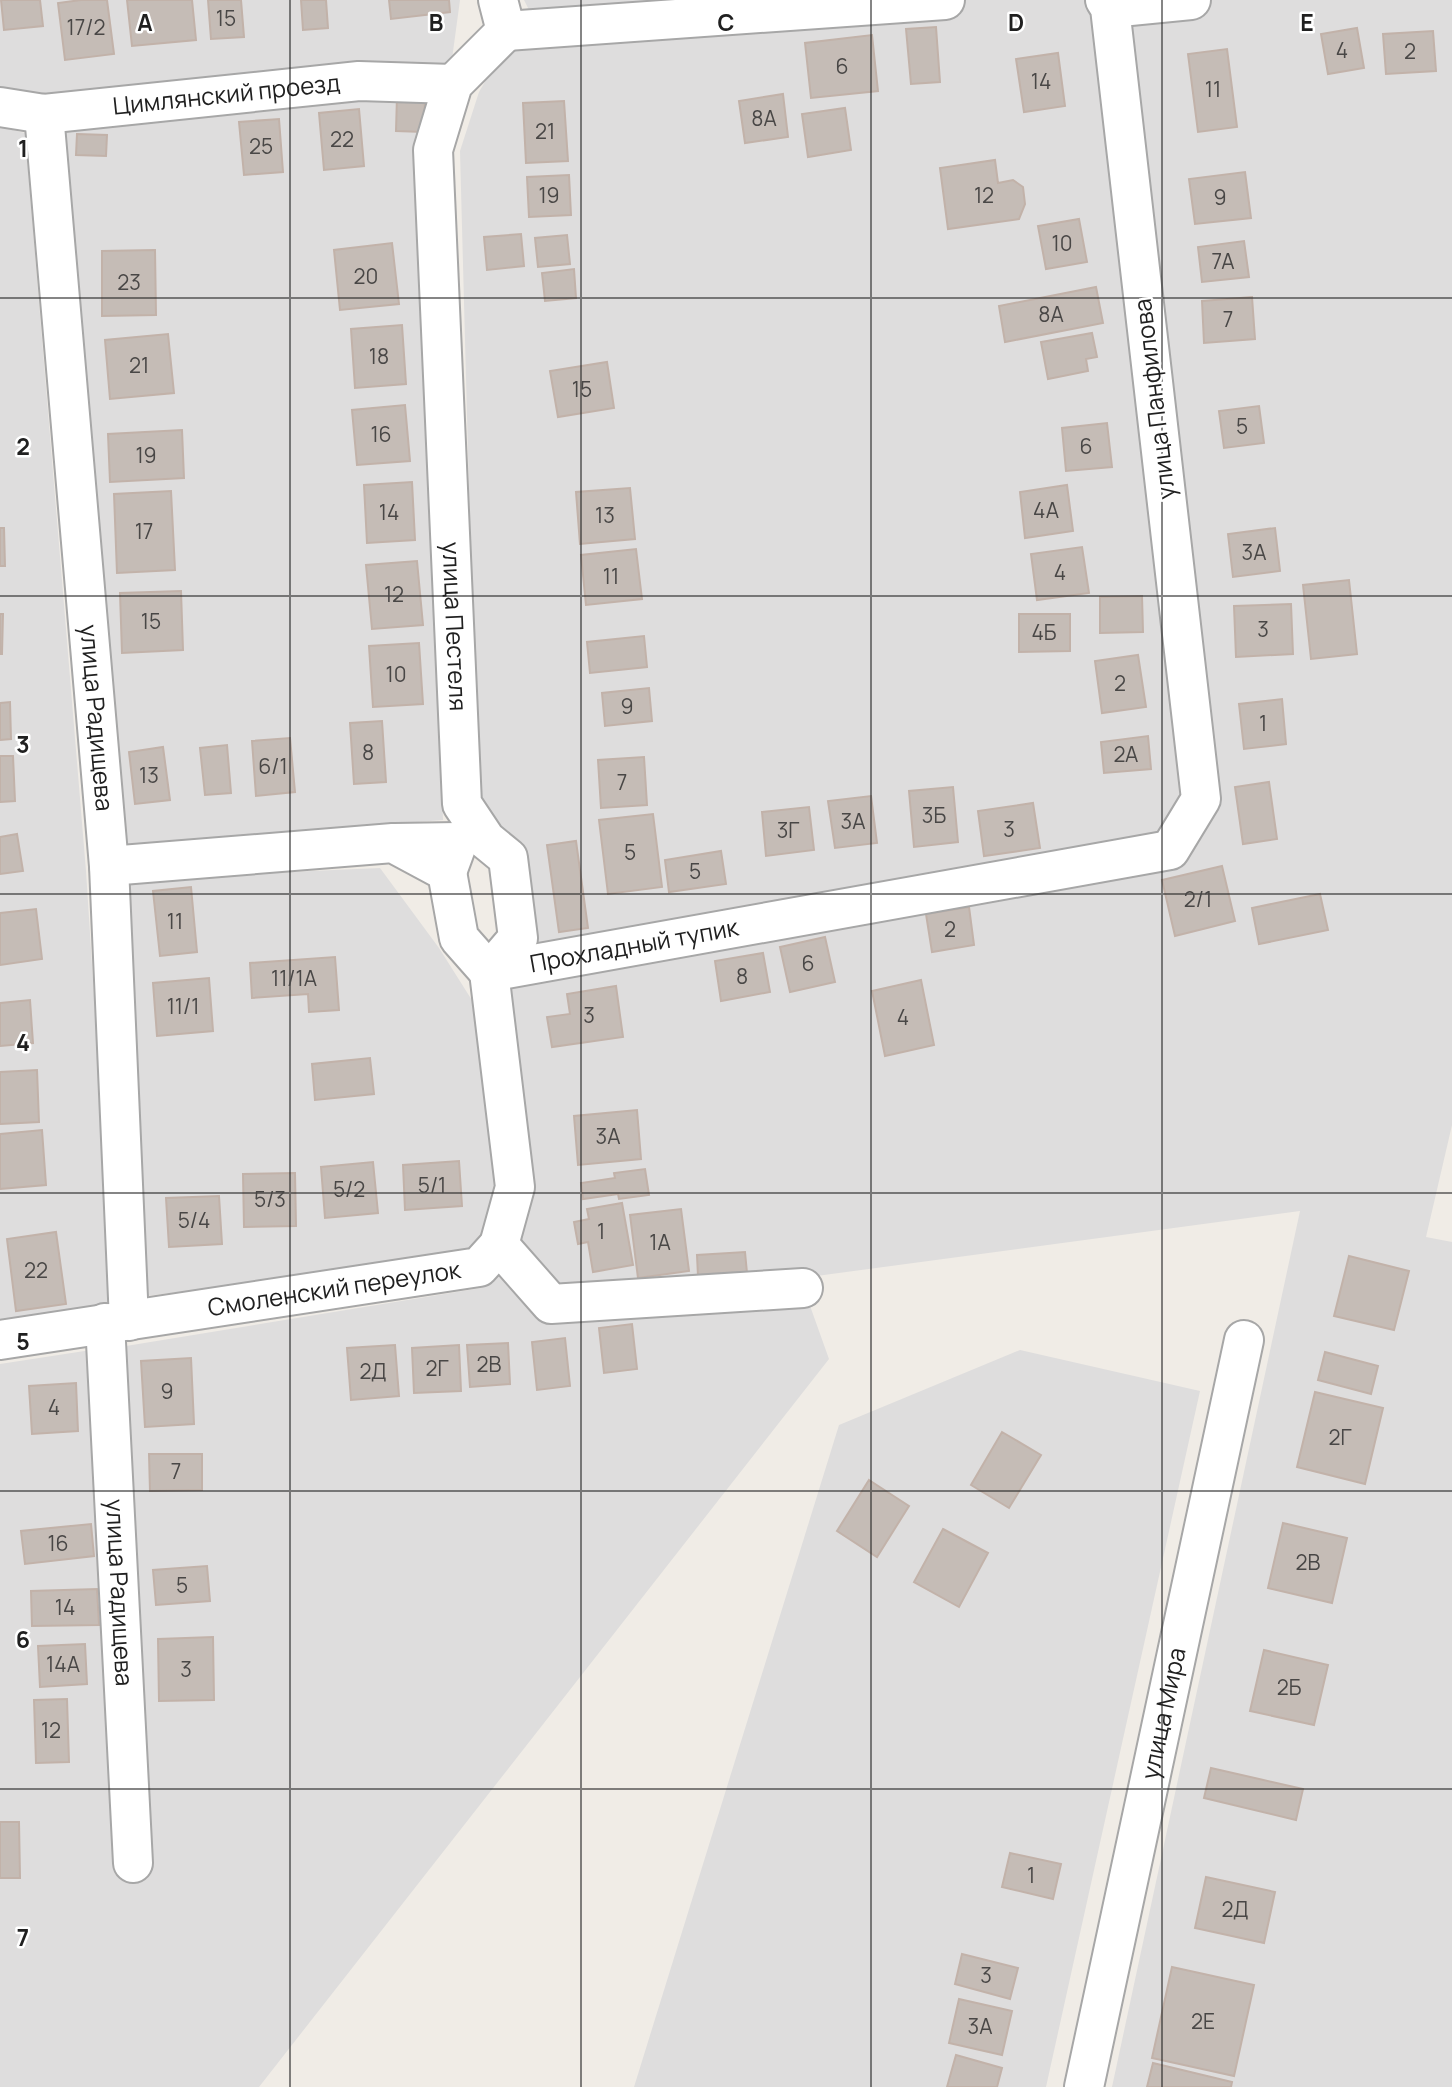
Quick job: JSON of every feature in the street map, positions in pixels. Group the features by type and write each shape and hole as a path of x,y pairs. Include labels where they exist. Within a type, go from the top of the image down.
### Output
{"street":[{"path":"502,15 945,0"},
{"path":"1108,4 1191,0"},
{"name":"улица Панфилова","path":"1108,4 1201,799"},
{"name":"улица Пестеля","path":"489,972 517,938 508,858 464,851 433,150 453,84 502,15"},
{"name":"Цимлянский проезд","path":"0,107 44,114 359,81 453,84"},
{"name":"улица Радищева","path":"44,114 109,866 117,1322 133,1863"},
{"name":"Прохладный тупик","path":"489,972 1170,850 1201,799"},
{"path":"109,866 393,843 464,851 458,939 489,972 515,1187 499,1245 551,1304 803,1288"},
{"name":"Смоленский переулок","path":"0,1340 479,1267 499,1245"},
{"name":"улица Мира","path":"1084,2087 1244,1340"}],"shaded area":[{"path":"0,0 460,0 452,59 420,157 443,820 124,845 55,104 0,94"},
{"path":"524,0 1452,0 1452,1125 1426,1237 1452,1242 1452,2087 1112,2087 1300,1211 809,1277 561,1291 516,1245 508,996 536,944 524,856 477,794 460,151 479,92 528,8"},
{"path":"0,127 25,133 86,871 114,1309 0,1328"},
{"path":"380,868 439,948 475,1005 499,1178 488,1228 472,1256 146,1296 128,879"},
{"path":"502,1273 546,1316 809,1303 829,1359 259,2087 0,2087 0,1364 91,1350 117,1876 151,1875 126,1346 481,1288"},
{"path":"1020,1350 1200,1391 1046,2087 634,2087 839,1425"}],"building":[{"path":"1,0 40,0 43,26 4,30"},
{"path":"107,0 114,54 65,60 58,3"},
{"path":"127,0 192,0 196,40 132,46"},
{"path":"208,0 241,0 244,37 211,39"},
{"path":"301,0 326,0 328,28 303,30"},
{"path":"389,0 449,0 450,12 391,19"},
{"path":"936,27 940,82 911,84 906,29"},
{"path":"1357,28 1364,68 1328,74 1321,34"},
{"path":"1433,31 1436,71 1386,74 1383,34"},
{"path":"872,35 878,91 811,98 805,43"},
{"path":"1227,49 1237,127 1198,132 1188,54"},
{"path":"1058,53 1065,106 1024,112 1016,59"},
{"path":"783,94 788,137 745,143 739,101"},
{"path":"397,96 425,97 424,132 396,131"},
{"path":"564,101 568,161 526,163 523,103"},
{"path":"845,108 851,150 808,157 802,114"},
{"path":"359,109 364,166 324,170 319,113"},
{"path":"279,119 283,172 244,175 239,122"},
{"path":"77,134 107,135 106,156 76,155"},
{"path":"995,160 998,183 1013,180 1023,187 1025,204 1019,219 948,229 940,168"},
{"path":"1245,172 1251,218 1195,224 1189,179"},
{"path":"569,175 571,215 529,217 527,177"},
{"path":"1079,219 1087,262 1046,269 1038,226"},
{"path":"521,234 524,266 487,270 484,237"},
{"path":"567,235 570,264 538,267 535,238"},
{"path":"1244,241 1249,277 1202,282 1198,247"},
{"path":"392,243 399,304 340,310 334,250"},
{"path":"155,250 156,315 102,316 102,251"},
{"path":"574,269 576,298 545,301 542,273"},
{"path":"1096,287 1103,323 1005,342 999,306"},
{"path":"1252,297 1255,339 1204,343 1202,301"},
{"path":"402,325 406,384 355,388 351,329"},
{"path":"1092,333 1097,357 1086,359 1088,371 1048,379 1041,342"},
{"path":"168,334 174,393 110,399 105,340"},
{"path":"607,362 614,408 558,417 550,371"},
{"path":"405,405 410,461 357,465 352,410"},
{"path":"1259,406 1264,443 1224,448 1219,411"},
{"path":"1107,423 1112,467 1066,471 1062,428"},
{"path":"182,430 184,478 110,482 108,434"},
{"path":"412,482 415,540 367,543 364,485"},
{"path":"1067,485 1073,531 1025,538 1020,492"},
{"path":"630,488 635,539 580,544 576,492"},
{"path":"171,491 175,570 117,573 114,494"},
{"path":"0,528 4,528 5,566 0,566"},
{"path":"1275,528 1280,571 1233,577 1228,534"},
{"path":"1082,547 1089,593 1037,600 1031,554"},
{"path":"636,549 642,599 586,605 581,555"},
{"path":"417,561 423,625 372,629 366,565"},
{"path":"1349,580 1357,654 1311,659 1303,585"},
{"path":"181,591 183,650 122,653 120,593"},
{"path":"1142,596 1143,632 1100,633 1100,597"},
{"path":"1291,604 1293,654 1236,657 1234,606"},
{"path":"0,614 3,614 2,654 0,654"},
{"path":"1019,614 1070,614 1070,651 1019,652"},
{"path":"644,636 647,667 590,673 587,642"},
{"path":"419,643 423,704 373,707 369,646"},
{"path":"1138,655 1146,707 1102,713 1095,661"},
{"path":"649,688 652,721 605,726 602,693"},
{"path":"1282,699 1286,744 1244,749 1239,704"},
{"path":"10,702 11,739 0,740 0,703"},
{"path":"382,721 386,782 354,784 350,723"},
{"path":"1148,736 1151,769 1104,773 1101,742"},
{"path":"290,738 295,792 256,796 252,741"},
{"path":"227,745 231,793 205,795 200,748"},
{"path":"163,747 170,800 135,804 129,752"},
{"path":"0,756 13,756 15,801 0,802"},
{"path":"644,757 647,805 601,808 598,760"},
{"path":"1269,782 1277,839 1243,844 1235,787"},
{"path":"953,787 958,842 914,847 909,791"},
{"path":"871,796 877,843 835,848 828,801"},
{"path":"1033,803 1040,848 984,856 978,811"},
{"path":"809,807 814,850 766,856 762,812"},
{"path":"653,814 662,887 608,894 599,820"},
{"path":"17,834 23,871 0,874 0,837"},
{"path":"576,841 588,928 559,932 547,845"},
{"path":"721,851 726,884 669,892 665,860"},
{"path":"1222,866 1235,921 1175,936 1162,880"},
{"path":"191,887 197,952 160,956 153,891"},
{"path":"1320,894 1328,930 1259,944 1252,908"},
{"path":"969,907 974,945 932,952 926,914"},
{"path":"36,909 42,959 0,965 0,913"},
{"path":"825,937 835,982 790,992 780,947"},
{"path":"763,953 770,992 721,1001 715,961"},
{"path":"335,957 339,1010 309,1012 308,994 252,998 250,963"},
{"path":"209,978 213,1031 157,1036 153,983"},
{"path":"921,980 934,1045 885,1056 872,991"},
{"path":"616,986 623,1037 552,1047 547,1017 570,1014 567,994"},
{"path":"30,1000 33,1043 0,1046 0,1003"},
{"path":"370,1058 374,1094 315,1100 312,1064"},
{"path":"37,1070 39,1122 0,1124 0,1072"},
{"path":"637,1110 641,1159 578,1165 574,1116"},
{"path":"42,1130 46,1185 0,1189 0,1134"},
{"path":"459,1161 462,1206 405,1210 403,1165"},
{"path":"373,1162 378,1213 325,1218 321,1167"},
{"path":"645,1169 649,1195 619,1199 618,1194 583,1199 581,1183 615,1178 614,1173"},
{"path":"295,1173 296,1226 244,1227 243,1174"},
{"path":"219,1196 222,1244 169,1247 166,1198"},
{"path":"622,1203 633,1265 593,1272 588,1242 578,1244 574,1222 589,1219 587,1209"},
{"path":"681,1209 689,1271 638,1278 630,1215"},
{"path":"56,1232 66,1304 16,1311 7,1239"},
{"path":"745,1252 747,1273 698,1276 697,1255"},
{"path":"1349,1256 1409,1271 1394,1330 1334,1316"},
{"path":"632,1324 637,1369 604,1373 599,1328"},
{"path":"565,1338 570,1386 537,1390 532,1342"},
{"path":"508,1343 510,1384 470,1387 467,1345"},
{"path":"395,1345 399,1396 351,1400 347,1348"},
{"path":"459,1345 461,1391 414,1393 412,1348"},
{"path":"1325,1352 1378,1366 1371,1394 1318,1380"},
{"path":"191,1358 194,1424 145,1427 141,1361"},
{"path":"76,1383 78,1431 32,1434 29,1386"},
{"path":"1315,1392 1383,1408 1365,1484 1297,1467"},
{"path":"1002,1432 1041,1455 1009,1508 971,1485"},
{"path":"149,1454 202,1454 202,1490 150,1491"},
{"path":"869,1480 909,1506 877,1557 837,1531"},
{"path":"1283,1523 1347,1538 1332,1603 1268,1588"},
{"path":"91,1524 94,1556 25,1564 21,1531"},
{"path":"943,1529 988,1553 959,1607 914,1582"},
{"path":"207,1566 210,1601 156,1605 153,1570"},
{"path":"97,1589 99,1625 32,1626 31,1591"},
{"path":"213,1637 214,1700 159,1701 158,1639"},
{"path":"85,1644 87,1684 40,1687 38,1646"},
{"path":"1264,1650 1328,1665 1314,1725 1250,1711"},
{"path":"67,1699 69,1762 36,1763 34,1700"},
{"path":"1211,1768 1303,1789 1296,1820 1204,1798"},
{"path":"0,1822 19,1822 20,1878 0,1878"},
{"path":"1010,1853 1061,1864 1053,1899 1002,1887"},
{"path":"1206,1877 1275,1892 1264,1943 1195,1928"},
{"path":"962,1954 1018,1968 1010,1999 955,1984"},
{"path":"1172,1967 1254,1985 1234,2076 1152,2058"},
{"path":"959,1999 1012,2011 1002,2055 949,2043"},
{"path":"956,2055 1002,2068 997,2087 947,2087"},
{"path":"1153,2063 1232,2082 1231,2087 1147,2087"}]}
